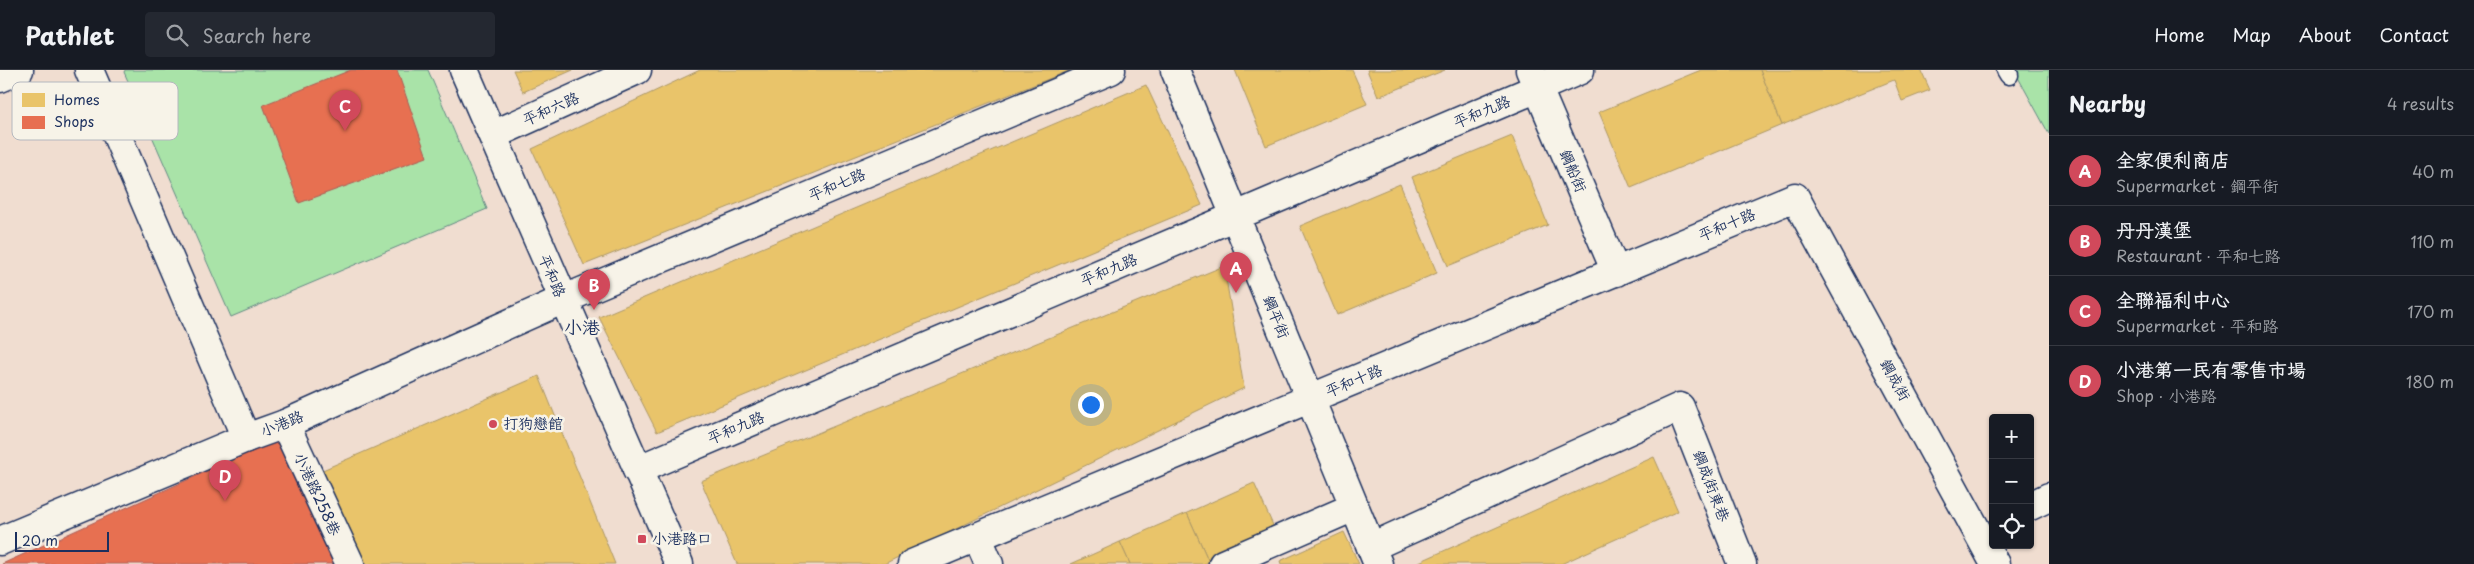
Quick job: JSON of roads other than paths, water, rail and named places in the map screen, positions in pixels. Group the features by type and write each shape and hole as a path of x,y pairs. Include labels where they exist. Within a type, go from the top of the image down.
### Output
{"street":[{"path":"0,78 19,70"},
{"path":"89,70 94,82"},
{"name":"平和路","path":"464,70 562,300 679,564"},
{"name":"平和六路","path":"493,136 637,70"},
{"name":"平和七路","path":"562,300 1111,70"},
{"name":"鋼平街","path":"1174,70 1374,556"},
{"name":"平和九路","path":"637,470 1235,216 1534,79 1580,70"},
{"name":"鋼船街","path":"1534,79 1616,272"},
{"path":"119,140 246,438"},
{"name":"平和十路","path":"912,564 1795,197"},
{"name":"鋼成街","path":"1795,197 1985,529 1996,564"},
{"name":"小港路","path":"0,541 246,438 285,424 562,300"},
{"name":"鋼成街東巷","path":"1374,556 1680,407 1742,564"},
{"name":"小港路258巷","path":"285,424 350,564"},
{"path":"2034,504 2049,497"},
{"path":"1223,564 1354,507"},
{"path":"978,538 989,564"}],"place":[{"name":"全聯褔利中心","path":"345,131"},
{"name":"全家便利商店","path":"1236,293"},
{"name":"丹丹漢堡","path":"594,310"},
{"name":"打狗戀館","path":"493,424"},
{"name":"小港第一民有零售市場","path":"225,501"},
{"name":"小港路口","path":"642,539"}],"district":[{"name":"小港","path":"582,328"}]}
